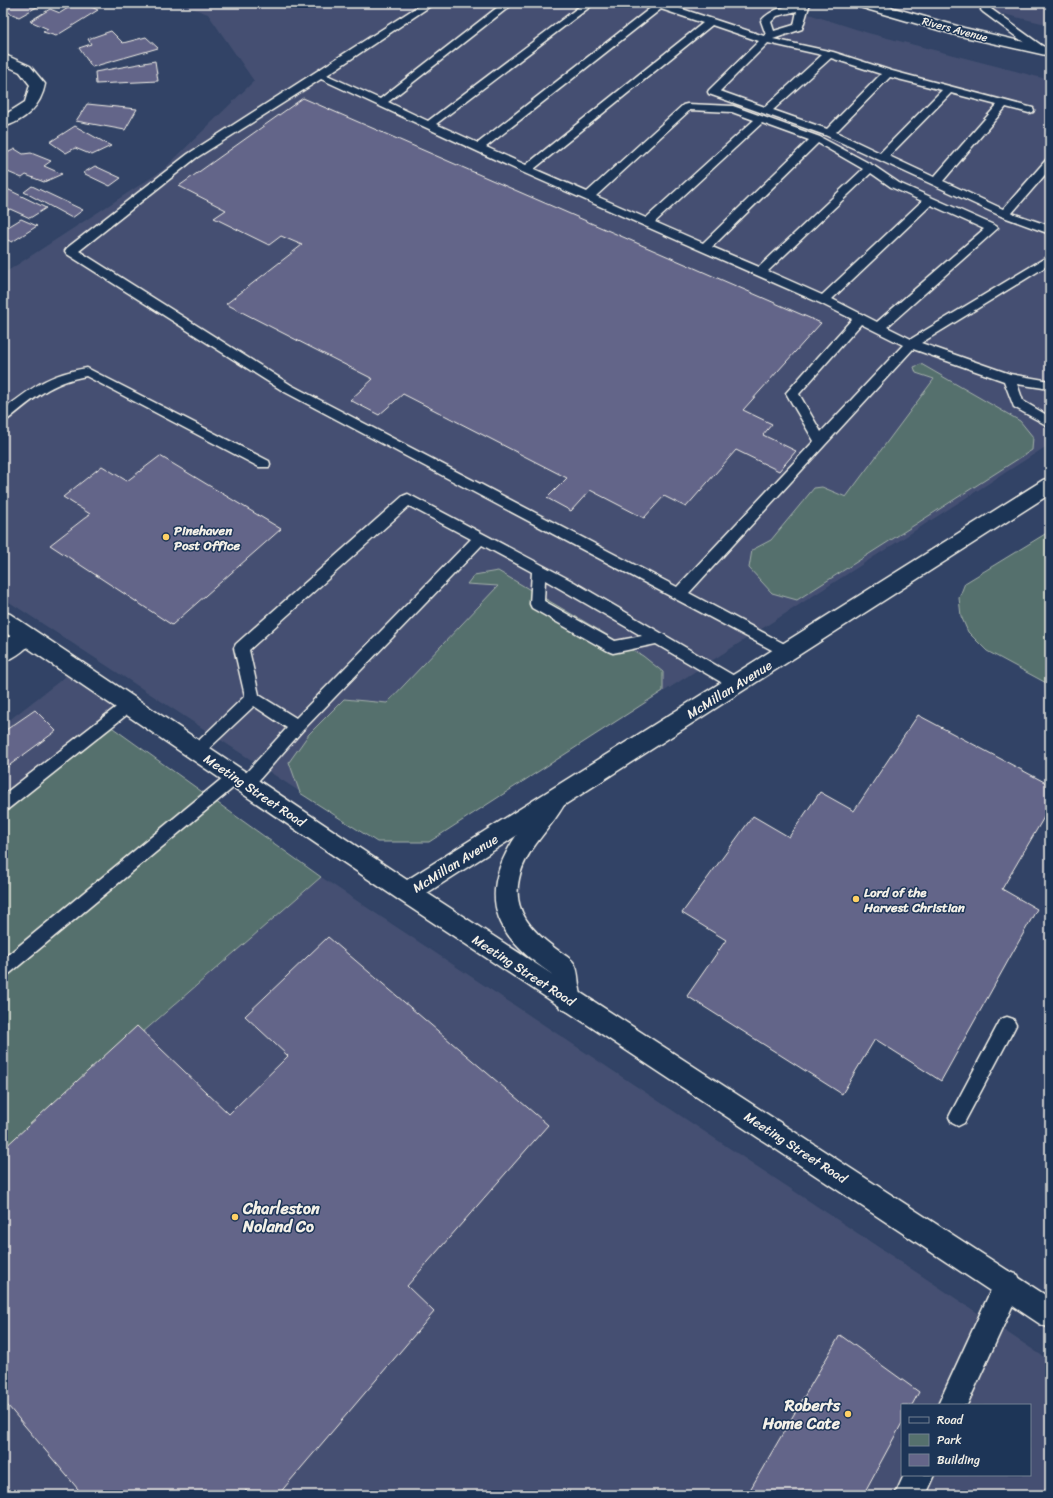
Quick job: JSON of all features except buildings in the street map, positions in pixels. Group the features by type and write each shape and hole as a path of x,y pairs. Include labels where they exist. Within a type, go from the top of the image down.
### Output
{"street":[{"name":"Rivers Avenue","path":"861,3 961,32 1047,49"},
{"path":"3,58 25,69 38,84 36,98 28,108 3,122"},
{"name":"McMillan Avenue","path":"408,893 1050,485"},
{"name":"Meeting Street Road","path":"3,620 569,1000 1008,1285 1050,1314"},
{"path":"3,654 26,636"},
{"path":"556,799 518,852 507,874 505,900 511,919 520,932 565,970 569,1000"},
{"path":"952,1404 1008,1285"},
{"path":"910,1495 920,1476"}],"lane":[{"path":"430,3 192,156 71,251 287,388 787,652"},
{"path":"382,102 509,3"},
{"path":"429,125 590,3"},
{"path":"988,3 986,10 1047,49"},
{"path":"478,148 657,4 710,22 829,54 888,73 1029,110"},
{"path":"769,37 766,21 774,14 804,4"},
{"path":"804,4 799,27 769,37 713,92 768,110 829,133 1005,214 1050,230"},
{"path":"526,170 710,22"},
{"path":"768,110 829,54"},
{"path":"829,133 888,73"},
{"path":"320,75 382,102 526,170 824,300 911,344 1009,378 1050,385"},
{"path":"882,157 949,89"},
{"path":"936,182 1004,103"},
{"path":"588,197 687,107 732,109 816,139 870,168 895,185 992,228 879,327"},
{"path":"647,223 760,119"},
{"path":"704,248 816,139"},
{"path":"1005,214 1050,162"},
{"path":"760,272 870,168"},
{"path":"824,300 929,201"},
{"path":"679,594 911,344 1050,259"},
{"path":"820,441 792,393 860,318"},
{"path":"3,417 44,385 64,376 87,372 264,464"},
{"path":"1009,378 1018,404 1050,423"},
{"path":"297,726 253,698 242,648 408,499 539,570 736,684"},
{"path":"3,968 241,780 297,726 481,538"},
{"path":"539,570 538,604 613,647 658,638"},
{"path":"197,751 253,698"},
{"path":"3,804 129,705"},
{"path":"958,1117 1007,1025"}],"shaded area":[{"path":"178,3 774,3 868,33 1050,80 1050,444 429,842 377,842 3,598 3,274 163,170 254,81 208,14"},
{"path":"958,3 1050,3 1050,25 986,10"},
{"path":"75,669 129,705 3,804 3,725"},
{"path":"321,877 1050,1361 1050,1495 3,1495 3,1149 137,1026"}],"green space":[{"path":"921,364 1020,421 1033,437 1032,450 797,600 772,593 749,568 752,550 771,540 814,488 822,487 846,497 934,379 916,373 914,367"},
{"path":"1050,531 1050,685 987,651 968,632 961,616 959,598 965,583"},
{"path":"498,571 643,656 663,672 663,691 429,842 377,842 300,793 289,762 309,734 344,699 387,703 498,586 467,584 474,575"},
{"path":"106,723 321,877 3,1154 3,804"}],"place":[{"name":"Pinehaven Post Office","path":"166,537"},
{"name":"Lord of the Harvest Christian","path":"856,899"},
{"name":"Charleston Noland Co","path":"235,1217"},
{"name":"Roberts Home Cate","path":"848,1414"}]}
